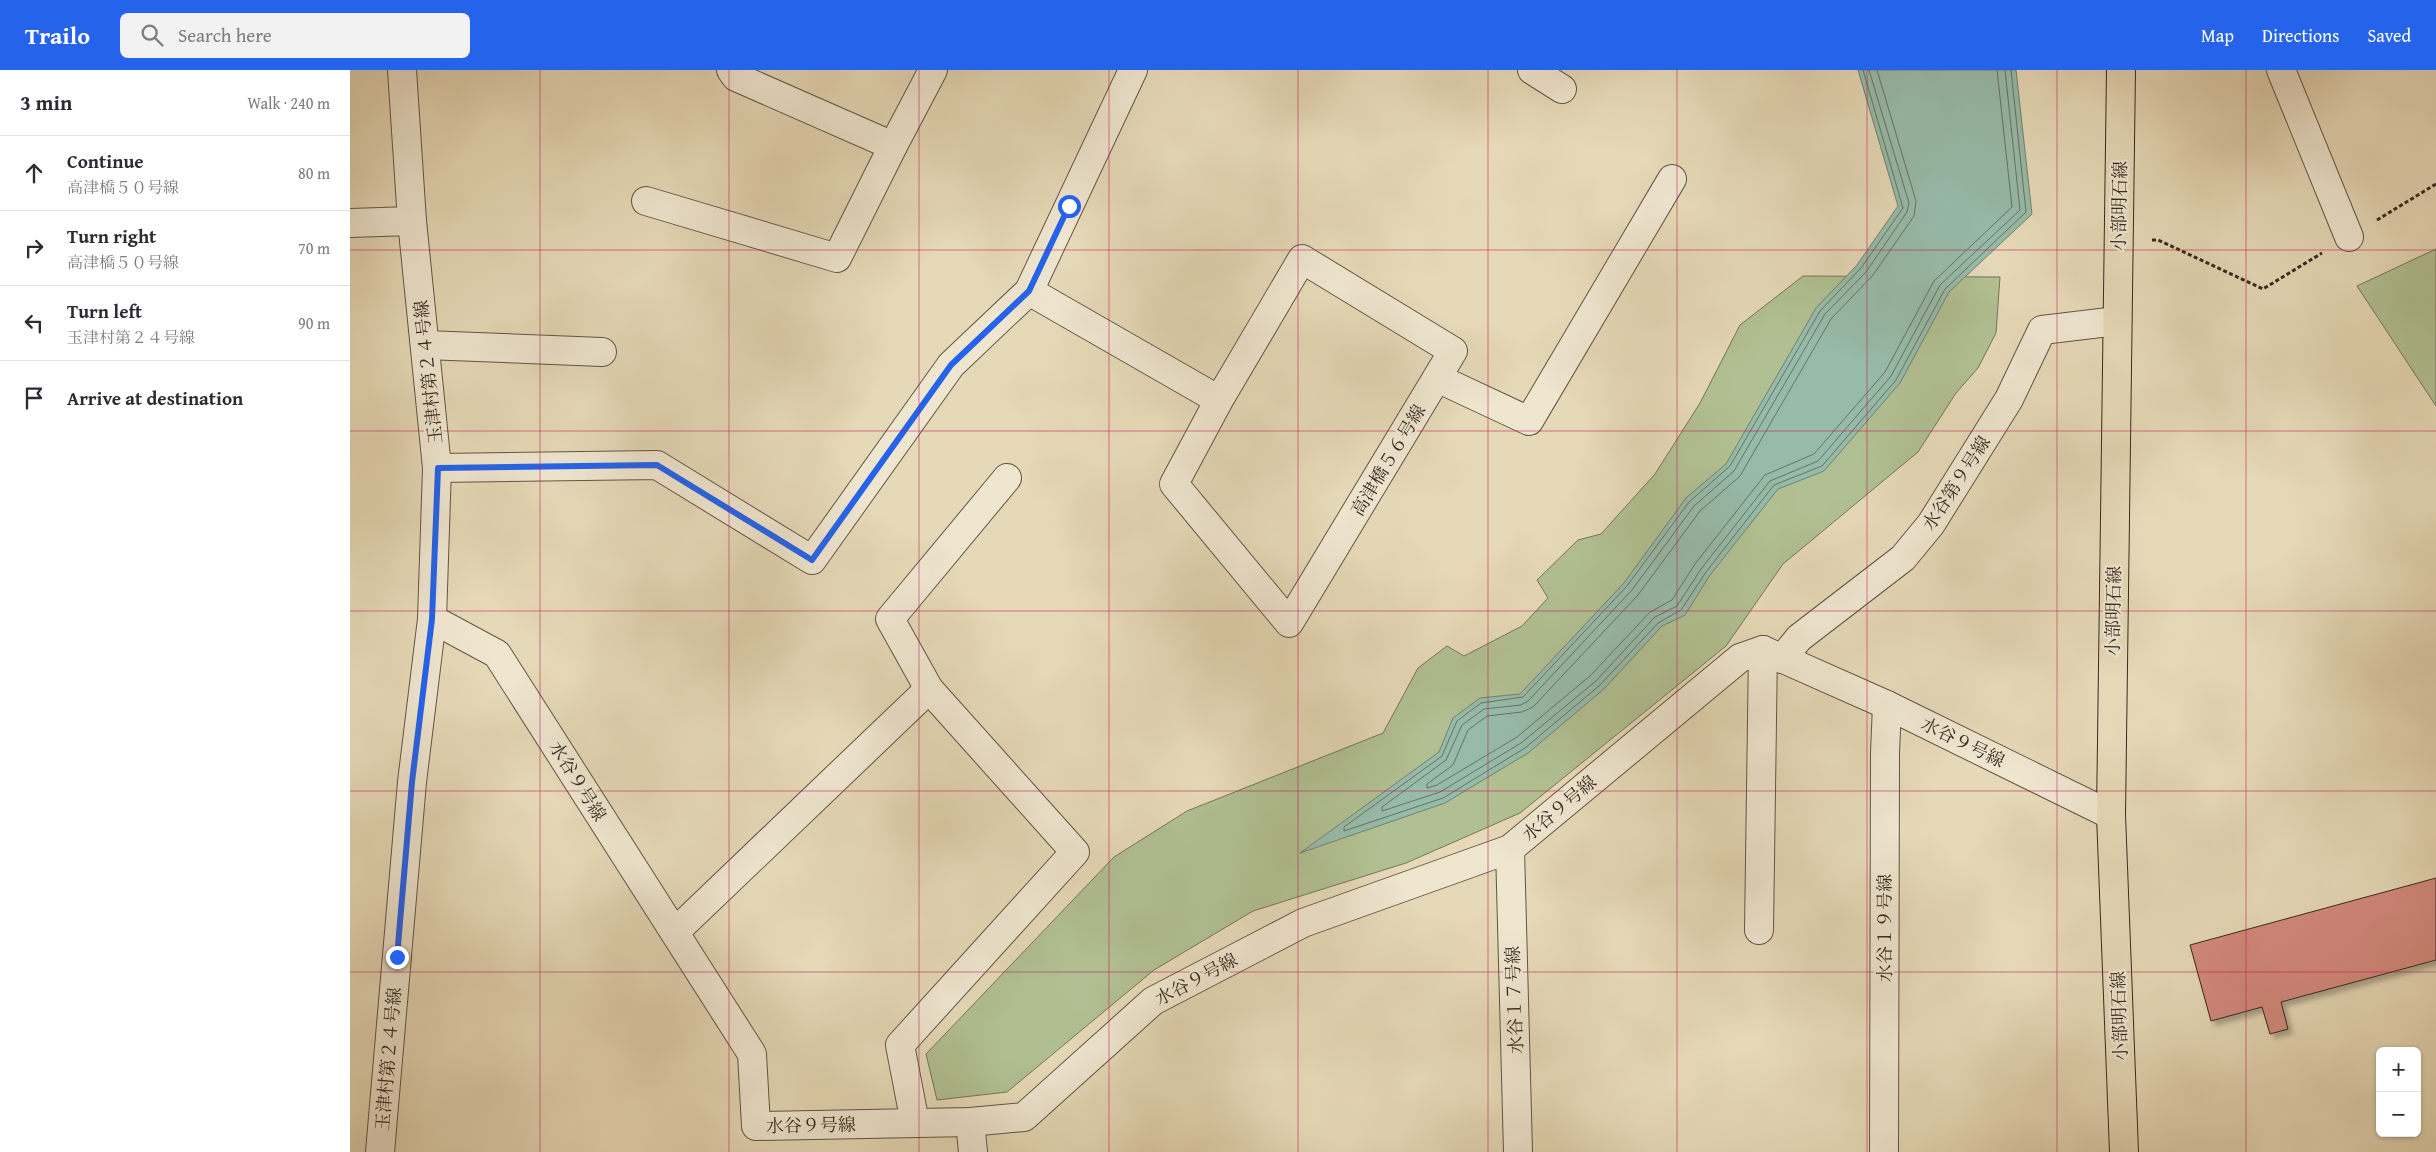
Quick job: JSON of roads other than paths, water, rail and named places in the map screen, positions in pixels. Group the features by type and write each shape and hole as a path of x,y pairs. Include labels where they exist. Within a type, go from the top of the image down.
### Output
{"main road":[{"name":"小部明石線","path":"2121,70 2116,321 2111,814 2124,1152"}],"street":[{"name":"玉津村第２４号線","path":"380,1152 412,782 432,619 438,468 412,220 402,70"},
{"path":"646,201 837,258 933,70"},
{"path":"438,468 657,465 812,560 951,365 1029,291 1133,70"},
{"path":"1532,70 1562,90"},
{"path":"2281,70 2349,237"},
{"path":"735,72 893,146"},
{"path":"1437,378 1529,421 1672,179"},
{"path":"350,223 412,220"},
{"name":"高津橋５６号線","path":"1302,259 1453,351 1289,623 1174,484 1218,400 1302,259"},
{"path":"1029,291 1218,400"},
{"name":"水谷第９号線","path":"1772,654 1798,638 1903,558 1931,524 2009,399 2042,330 2116,321"},
{"path":"425,346 602,352"},
{"path":"915,1123 900,1045 1075,852 929,689 890,619 1007,478"},
{"name":"水谷９号線","path":"432,619 497,654 675,932 752,1054 756,1126 970,1122 1024,1117 1152,1001 1303,923 1510,848 1740,658 1772,654 1888,705 2111,814"},
{"path":"1759,930 1772,654"},
{"path":"675,932 929,689"},
{"name":"水谷１９号線","path":"1884,1152 1885,753 1888,705"},
{"name":"水谷１７号線","path":"1510,848 1518,1152"},
{"path":"970,1122 973,1152"}],"water":[{"path":"1858,70 2016,70 2032,214 1949,292 1900,383 1824,471 1778,489 1710,575 1685,615 1662,626 1604,689 1528,753 1445,803 1300,853 1439,752 1453,718 1480,698 1520,694 1624,583 1686,498 1726,464 1816,308 1857,265 1898,206"}]}
